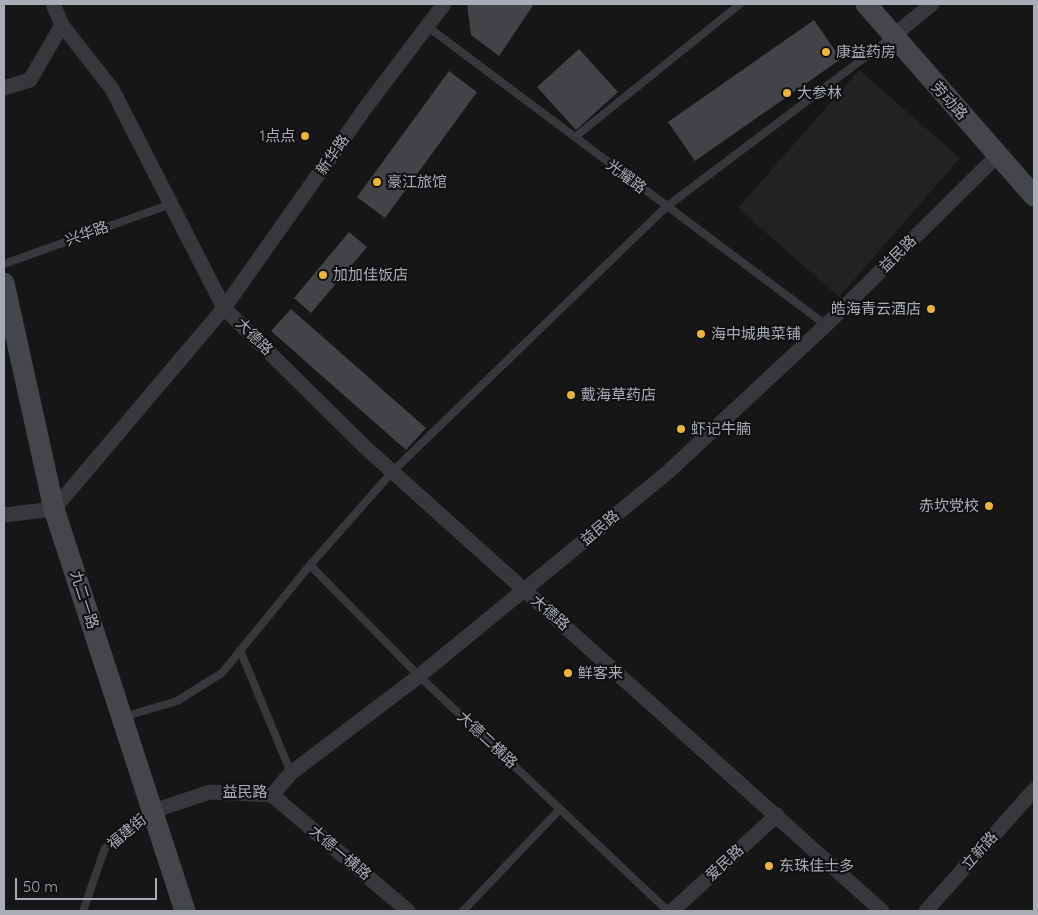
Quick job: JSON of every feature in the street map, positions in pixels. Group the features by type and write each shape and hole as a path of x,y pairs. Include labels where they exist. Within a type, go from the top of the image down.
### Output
{"street":[{"name":"大德路","path":"53,4 62,26 112,90 224,308 366,448 882,911"},
{"name":"新华路","path":"54,508 224,308 366,108 444,4"},
{"name":"劳动路","path":"866,4 1034,196"},
{"path":"893,36 932,4"},
{"path":"4,88 30,80 62,26"},
{"name":"益民路","path":"153,811 210,792 272,795 291,773 419,676 668,472 826,325 998,155"},
{"name":"九二一路","path":"4,283 54,508 185,911"},
{"path":"4,515 54,508"},
{"name":"立新路","path":"926,911 1034,790"},
{"name":"大德一横路","path":"272,795 408,911"},
{"name":"爱民路","path":"672,911 777,815"}],"lane":[{"path":"574,137 740,4"},
{"name":"光耀路","path":"428,26 666,207 826,325"},
{"path":"122,717 177,701 222,674 310,565 393,472 666,207 893,36"},
{"name":"兴华路","path":"4,264 171,204"},
{"name":"大德二横路","path":"310,565 419,676 668,911"},
{"path":"240,650 291,773"},
{"path":"462,911 560,809"},
{"name":"福建街","path":"84,911 105,848 153,811"}],"shaded area":[{"path":"859,70 960,158 839,297 738,208"}],"building":[{"path":"467,4 534,4 499,56 471,35"},
{"path":"814,20 841,59 695,161 668,122"},
{"path":"579,49 618,92 576,130 537,87"},
{"path":"449,71 477,92 385,218 357,197"},
{"path":"349,232 367,247 311,313 294,298"},
{"path":"291,309 426,428 406,450 271,331"}],"place":[{"name":"康益药房","path":"826,52"},
{"name":"大参林","path":"787,93"},
{"name":"1点点","path":"305,136"},
{"name":"豪江旅馆","path":"377,182"},
{"name":"加加佳饭店","path":"323,275"},
{"name":"皓海青云酒店","path":"931,309"},
{"name":"海中城典菜铺","path":"701,334"},
{"name":"戴海草药店","path":"571,395"},
{"name":"虾记牛腩","path":"681,429"},
{"name":"赤坎党校","path":"989,506"},
{"name":"鲜客来","path":"568,673"},
{"name":"东珠佳士多","path":"769,866"}]}
